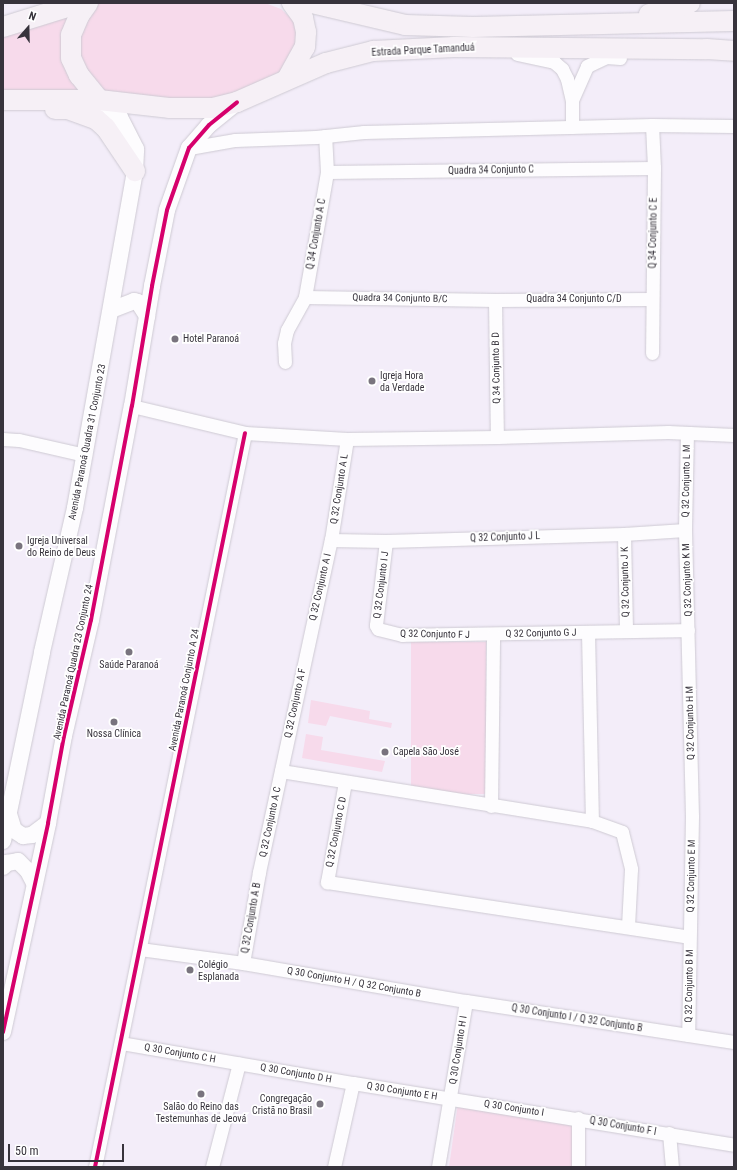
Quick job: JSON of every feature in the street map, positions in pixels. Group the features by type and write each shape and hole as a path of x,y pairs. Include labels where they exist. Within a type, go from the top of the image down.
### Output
{"main road":[{"path":"3,26 80,3"},
{"path":"88,3 79,16 71,35 71,58 79,75 98,100"},
{"path":"287,79 305,47 306,32 303,18 292,3"},
{"name":"Estrada Parque Tamanduá","path":"312,3 405,25 473,27 734,21"},
{"path":"580,25 674,9 690,3"},
{"name":"Estrada Parque Tamanduá","path":"3,100 98,100 169,108 213,108 237,102 326,63 372,52 454,47 707,49 734,51"},
{"path":"3,107 68,109 96,119 106,128 135,171"}],"street":[{"path":"484,47 554,62 562,69 567,79 572,100 572,127"},
{"path":"572,100 587,66 598,60 606,57 669,58 707,49"},
{"name":"Avenida Paranoá Quadra 31 Conjunto 23","path":"3,841 85,455 135,171 136,149 120,117 98,100"},
{"path":"189,148 209,125 237,102"},
{"path":"189,148 235,140 320,137 364,132 652,125 734,126"},
{"name":"Q 34 Conjunto C E","path":"652,125 654,168 652,353"},
{"name":"Q 34 Conjunto A C","path":"285,362 284,343 288,330 305,297 327,172 320,137"},
{"name":"Avenida Paranoá Quadra 23 Conjunto 24","path":"3,1032 28,921 34,883 48,823 64,736 91,620 132,406 167,210 189,148"},
{"name":"Quadra 34 Conjunto C","path":"327,172 654,168"},
{"name":"Quadra 34 Conjunto B/C","path":"305,297 495,300"},
{"name":"Quadra 34 Conjunto C/D","path":"495,300 652,299"},
{"name":"Q 34 Conjunto B D","path":"495,300 498,437"},
{"path":"111,310 134,301 138,302 147,316"},
{"path":"132,406 244,433 347,439 687,433 734,435"},
{"name":"Avenida Paranoá Conjunto A 24","path":"95,1167 244,433"},
{"name":"Q 32 Conjunto L M","path":"686,530 687,433"},
{"path":"3,439 19,440 85,455"},
{"name":"Q 32 Conjunto A L","path":"330,540 347,439"},
{"name":"Q 32 Conjunto J L","path":"330,540 386,541 624,534 686,530"},
{"name":"Q 32 Conjunto K M","path":"686,530 688,630"},
{"name":"Q 32 Conjunto J K","path":"624,534 626,631"},
{"name":"Q 32 Conjunto A I","path":"309,635 330,540"},
{"name":"Q 32 Conjunto I J","path":"378,629 376,625 386,541"},
{"name":"Q 32 Conjunto F J","path":"378,629 402,635 493,634"},
{"name":"Q 32 Conjunto G J","path":"493,634 688,630"},
{"name":"Q 32 Conjunto H M","path":"688,630 692,816"},
{"path":"588,632 592,821"},
{"path":"491,806 493,634"},
{"name":"Q 32 Conjunto A F","path":"281,771 309,635"},
{"path":"281,771 491,806 592,821 622,832 625,838 631,869 628,927 689,937"},
{"name":"Q 32 Conjunto A C","path":"259,872 281,771"},
{"name":"Q 32 Conjunto C D","path":"345,782 327,882 628,927"},
{"path":"9,814 14,830 23,836 32,834 48,823"},
{"name":"Q 32 Conjunto E M","path":"689,937 692,816"},
{"path":"3,867 7,863 18,861 28,871 34,883"},
{"name":"Q 32 Conjunto A B","path":"243,963 259,872"},
{"name":"Q 32 Conjunto B M","path":"688,1035 689,937"},
{"name":"Q 30 Conjunto H / Q 32 Conjunto B","path":"140,949 243,963 466,1001"},
{"name":"Q 30 Conjunto I / Q 32 Conjunto B","path":"466,1001 734,1042"},
{"name":"Q 30 Conjunto H I","path":"438,1167 466,1001"},
{"name":"Q 30 Conjunto C H","path":"120,1043 239,1063"},
{"path":"212,1167 239,1063"},
{"name":"Q 30 Conjunto D H","path":"239,1063 353,1083"},
{"path":"334,1167 353,1083"},
{"name":"Q 30 Conjunto E H","path":"353,1083 450,1098"},
{"name":"Q 30 Conjunto I","path":"450,1098 578,1118"},
{"path":"578,1118 578,1167"},
{"name":"Q 30 Conjunto F I","path":"578,1118 734,1145"},
{"path":"669,1134 672,1167"}],"shaded area":[{"path":"265,3 281,9 295,22 298,48 285,76 213,102 103,96 77,55 84,18 95,4"},
{"path":"75,16 84,91 3,91 3,32"},
{"path":"411,642 486,642 486,794 411,794"},
{"path":"311,700 370,711 369,719 392,723 391,728 330,716 326,726 308,723"},
{"path":"306,734 323,737 321,750 385,761 382,772 302,758"},
{"path":"458,1103 580,1121 577,1167 449,1167"}],"cycle path":[{"path":"3,1032 48,823 64,736 91,620 132,406 152,286 167,210 189,148 209,125 237,102"},
{"path":"95,1167 245,433"}],"place":[{"name":"Hotel Paranoá","path":"175,339"},
{"name":"Igreja Hora da Verdade","path":"372,381"},
{"name":"Igreja Universal do Reino de Deus","path":"19,546"},
{"name":"Saúde Paranoá","path":"129,652"},
{"name":"Nossa Clínica","path":"114,722"},
{"name":"Capela São José","path":"385,752"},
{"name":"Colégio Esplanada","path":"190,970"},
{"name":"Salão do Reino das Testemunhas de Jeová","path":"201,1094"},
{"name":"Congregação Cristã no Brasil","path":"320,1104"}]}
